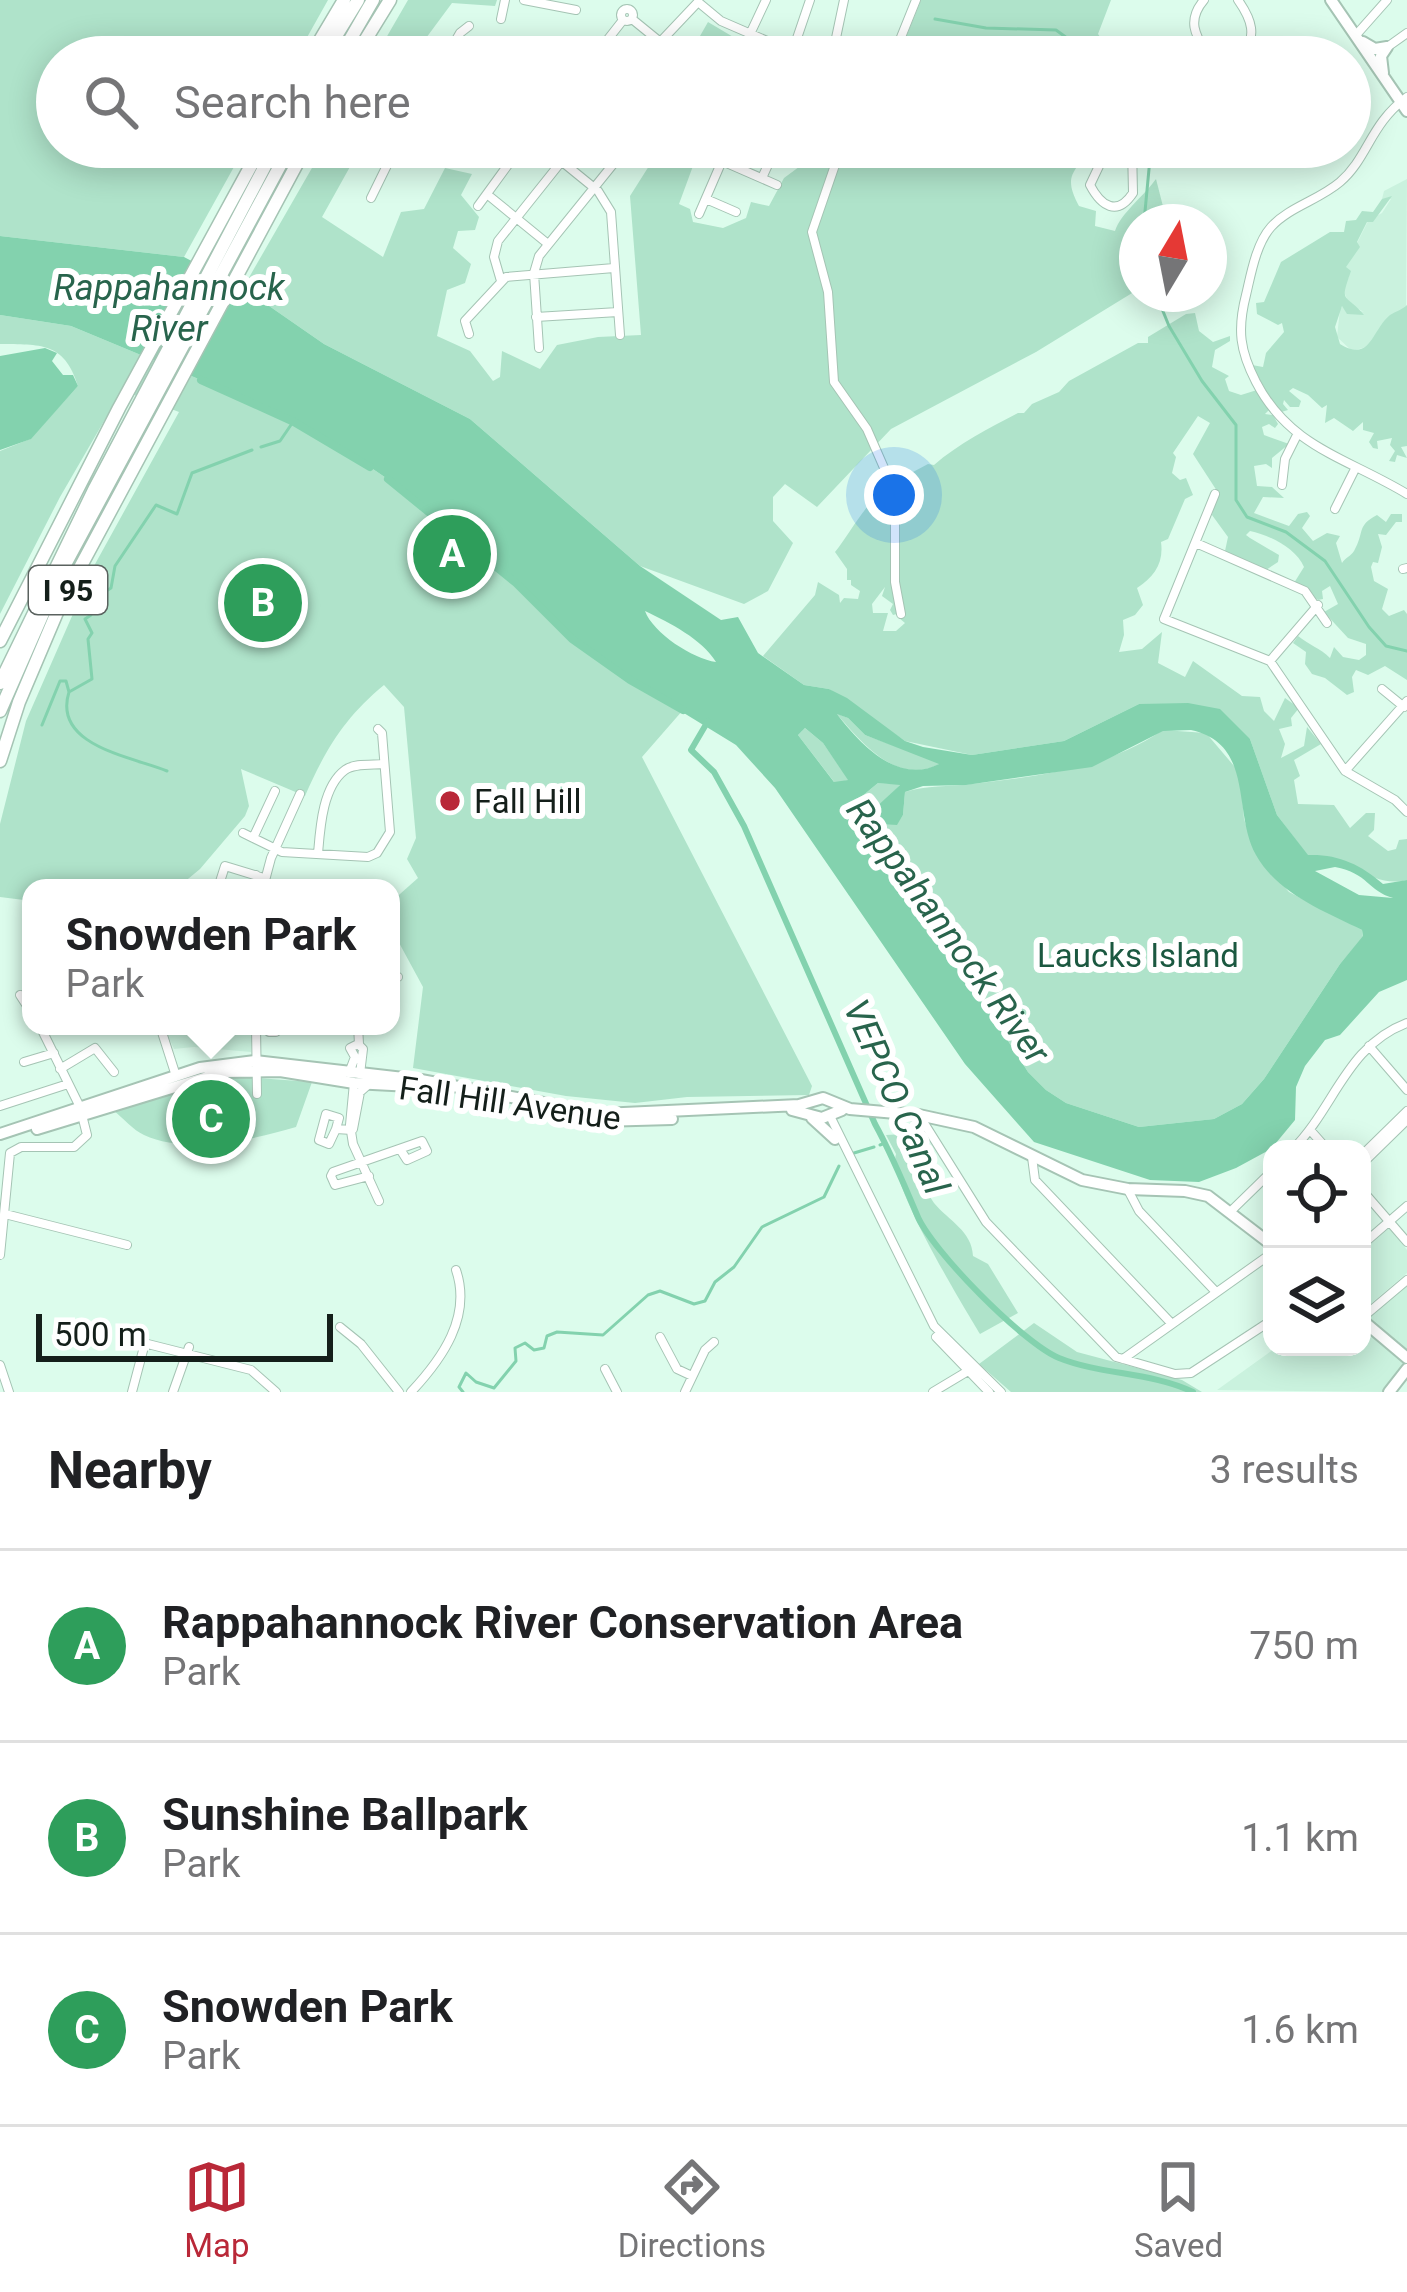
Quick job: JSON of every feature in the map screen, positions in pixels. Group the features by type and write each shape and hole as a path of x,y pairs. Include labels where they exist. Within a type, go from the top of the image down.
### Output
{"highway":[{"path":"323,36 344,0"},
{"path":"336,36 358,0"},
{"path":"352,36 373,0"},
{"path":"368,36 390,0"},
{"name":"I 95","path":"244,205 255,168"},
{"name":"I 95","path":"0,711 62,572 264,168"},
{"name":"I 95","path":"0,641 119,408 244,205 273,168"},
{"name":"I 95","path":"0,761 61,603 294,168"},
{"name":"I 95","path":"0,683 53,569 135,423"}],"main road":[{"path":"1330,0 1355,36"},
{"path":"1371,46 1387,47"},
{"path":"1384,80 1381,57 1387,47"},
{"path":"1371,60 1404,104 1407,122"},
{"name":"Fall Hill Avenue","path":"0,1137 255,1065"},
{"name":"Fall Hill Avenue","path":"82,1111 207,1066 255,1065 431,1088 597,1120 852,1109 919,1115 976,1127 1069,1176 1128,1190 1208,1196 1271,1248"},
{"name":"Fall Hill Avenue","path":"358,1079 421,1080 602,1114 800,1105 823,1110"},
{"path":"762,1113 804,1115 835,1139"},
{"path":"1371,1327 1407,1358"},
{"path":"1400,1387 1407,1369"}],"street":[{"path":"501,19 505,0"},
{"path":"524,0 577,10"},
{"path":"612,36 640,0"},
{"path":"752,32 766,0"},
{"path":"798,36 810,0"},
{"path":"836,36 844,0"},
{"path":"901,36 916,0"},
{"path":"1198,36 1193,25 1195,12 1204,0"},
{"path":"1238,0 1249,15 1251,36"},
{"path":"1355,36 1387,0"},
{"path":"663,36 699,1 722,21 760,36"},
{"path":"628,17 652,36"},
{"path":"458,36 469,26"},
{"path":"1371,60 1407,33"},
{"path":"1371,134 1404,104"},
{"path":"371,197 386,168"},
{"path":"478,206 507,168"},
{"path":"501,281 496,275 494,249 555,168"},
{"path":"570,168 593,187 611,212 620,335"},
{"path":"539,348 534,273 538,256 609,168"},
{"path":"699,214 719,168"},
{"path":"738,168 777,185"},
{"path":"761,178 766,168"},
{"path":"833,168 814,220 813,242 830,303 834,382 862,420 896,501 895,582 901,614"},
{"path":"1096,168 1091,178 1094,192 1108,207 1119,207 1130,198 1134,168"},
{"path":"1350,168 1342,180 1269,230 1251,274 1240,323 1240,348 1269,406 1297,435 1407,494"},
{"path":"488,195 548,244"},
{"path":"706,199 736,212"},
{"path":"469,334 465,321 501,281 534,273 614,268"},
{"path":"536,317 617,312"},
{"path":"1282,485 1285,459 1297,435"},
{"path":"1334,509 1357,467"},
{"path":"1215,494 1164,619 1270,661 1345,771 1390,796 1407,812"},
{"path":"1196,543 1305,591 1328,623"},
{"path":"1270,661 1318,605"},
{"path":"1345,771 1406,705 1382,689"},
{"path":"243,832 274,849 368,856 383,848 390,832 378,729"},
{"path":"318,854 320,819 339,777 351,767 384,764"},
{"path":"253,838 274,791"},
{"path":"261,879 300,794"},
{"path":"221,879 226,866 258,879"},
{"path":"1302,1140 1344,1073 1369,1046 1407,1023"},
{"path":"0,1255 10,1153 21,1147 79,1145 87,1136 82,1111 44,1035"},
{"path":"163,1035 176,1076"},
{"path":"256,1035 257,1094"},
{"path":"357,1035 357,1044 350,1050 358,1056 352,1130 355,1151 379,1201"},
{"path":"1369,1046 1407,1090"},
{"path":"60,1069 95,1048 115,1072"},
{"path":"24,1063 53,1054"},
{"path":"0,1106 68,1084"},
{"path":"823,1110 924,1319 970,1369 1000,1392"},
{"path":"823,1110 926,1312 989,1392"},
{"path":"919,1115 986,1222 1111,1354 1174,1374 1191,1373 1263,1325"},
{"path":"1371,1151 1407,1116"},
{"path":"336,1129 352,1130"},
{"path":"1311,1131 1319,1140"},
{"path":"369,1176 332,1184 333,1172 400,1149"},
{"path":"1032,1157 1035,1180 1171,1322"},
{"path":"1231,1211 1263,1180"},
{"path":"1128,1190 1139,1211 1216,1292"},
{"path":"1371,1201 1407,1242"},
{"path":"1371,1237 1407,1206"},
{"path":"5,1214 127,1245"},
{"path":"1121,1360 1263,1256"},
{"path":"411,1392 438,1360 458,1321 462,1296 456,1270"},
{"path":"1371,1311 1407,1280"},
{"path":"340,1327 399,1392"},
{"path":"660,1337 677,1369 692,1376"},
{"path":"124,1338 251,1370 276,1392"},
{"path":"685,1392 714,1342"},
{"path":"132,1392 145,1343"},
{"path":"173,1392 188,1351"},
{"path":"0,1365 9,1392"},
{"path":"604,1369 617,1392"},
{"path":"933,1392 970,1369"}],"shaded area":[{"path":"1407,179 1406,308 1385,323 1373,345 1352,351 1337,337 1340,309 1364,312 1349,304 1343,285 1349,277 1345,267 1368,221 1382,213 1391,199 1382,199 1384,191"},
{"path":"168,1035 252,1035 251,1052 174,1049"},
{"path":"1389,1228 1407,1250 1407,1273 1371,1303 1371,1248"},
{"path":"1407,1284 1407,1353 1371,1323 1371,1316"},
{"path":"1371,1334 1407,1364 1385,1392 1217,1390 1264,1356 1371,1356"}],"green space":[{"path":"0,0 328,0 308,36 36,36 36,168 233,168 184,257 0,236"},
{"path":"408,0 497,0 495,6 452,3 428,36 387,36"},
{"path":"921,0 1111,0 1099,36 906,36"},
{"path":"708,22 732,36 700,36"},
{"path":"312,168 349,168 322,217 383,257 401,212 424,209 445,168 472,174 461,195 479,217 475,230 458,231 453,248 471,264 465,283 447,290 437,336 470,351 493,381 500,377 502,351 540,369 557,345 641,335 630,196 648,168 692,168 679,204 690,209 693,222 723,228 746,218 751,202 769,206 784,178 798,168 1076,168 1071,187 1079,206 1096,211 1095,226 1115,231 1119,224 1119,301 1036,352 891,429 817,507 785,484 773,497 773,521 793,543 768,591 744,604 640,566 470,419 324,344 243,288"},
{"path":"1156,179 1162,204 1134,204"},
{"path":"1392,196 1373,222 1367,222 1357,242 1360,247 1346,267 1351,271 1346,297 1364,315 1347,314 1342,306 1335,327 1340,344 1358,350 1370,343 1390,315 1407,305 1407,446 1401,447 1407,458 1397,455 1395,462 1389,461 1395,451 1392,438 1377,441 1378,449 1373,448 1369,442 1374,433 1363,430 1363,422 1353,431 1334,418 1325,423 1327,405 1322,408 1293,388 1289,391 1301,401 1299,407 1290,407 1284,400 1288,410 1278,413 1252,365 1263,367 1266,353 1284,332 1282,323 1257,314 1256,303 1264,302 1281,262 1330,232 1344,232 1346,221 1356,220 1362,211 1373,212 1382,199"},
{"path":"1195,313 1199,331 1213,342 1230,336 1230,341 1215,350 1212,367 1229,376 1225,379 1229,391 1241,395 1257,390 1269,410 1265,414 1273,415 1278,424 1262,427 1264,435 1289,444 1272,458 1272,468 1254,466 1257,486 1272,487 1284,498 1263,497 1254,513 1289,526 1298,514 1307,512 1310,516 1302,528 1313,541 1327,533 1340,536 1336,543 1342,563 1354,551 1370,519 1377,515 1386,522 1391,514 1402,514 1402,522 1396,522 1386,535 1378,534 1382,547 1378,563 1371,567 1374,581 1388,589 1382,609 1389,616 1404,610 1407,614 1407,680 1385,666 1368,675 1356,670 1354,692 1347,695 1312,674 1305,664 1306,652 1293,643 1298,636 1330,658 1334,647 1343,657 1359,660 1366,655 1366,644 1348,638 1324,612 1338,604 1330,586 1318,600 1294,583 1304,567 1281,543 1250,531 1246,535 1279,555 1278,562 1266,570 1225,551 1228,537 1212,515 1217,491 1193,454 1210,423 1198,416 1173,453 1172,473 1180,480 1186,478 1193,495 1185,499 1168,539 1161,542 1156,569 1137,588 1143,605 1123,620 1119,652 1142,649 1162,632 1158,663 1185,677 1193,661 1242,696 1260,697 1274,721 1285,698 1299,708 1291,718 1292,726 1279,729 1285,744 1281,758 1304,746 1307,727 1321,744 1294,760 1300,776 1294,780 1298,804 1334,805 1350,828 1366,813 1375,813 1374,830 1368,836 1388,851 1407,839 1407,880 1382,880 1336,860 1308,856 1277,815 1250,739 1139,704 1064,741 972,755 905,741 829,689 804,685 763,656 815,595 818,582 839,595 840,603 844,598 858,599 860,591 847,580 847,569 835,552 883,488 934,465 1138,343 1148,343 1148,337","holes":["885,587 882,596 893,604 893,615 901,613 899,618 905,623 896,631 883,631 888,613 873,613 872,604"]},
{"path":"0,315 71,326 201,380 348,452 411,495 516,583 572,639 683,710 642,757 812,1086 809,1095 687,1097 635,1103 566,1096 413,1068 423,987 400,945 400,894 418,878 407,859 416,838 404,707 384,685 337,735 305,796 241,769 249,806 245,816 188,879 22,879 22,900 0,897 0,824 26,721 94,566 179,412 122,390 0,614 0,451 30,439 78,386 66,361 49,348 0,344"},
{"path":"836,713 865,735 941,763 910,770 895,766 869,748"},
{"path":"805,728 823,743 849,780 835,783 798,735"},
{"name":"Laucks Island","path":"1163,730 1206,733 1240,773 1244,819 1256,854 1289,892 1362,930 1363,937 1242,1104 1214,1119 1139,1127 1066,1103 1028,1072 974,988 949,959 875,834 881,824 897,824 903,815 905,792 1070,769 1119,753"},
{"path":"878,783 901,784 873,811 864,808 861,797"},
{"path":"244,1077 312,1082 296,1127 240,1141 180,1144 144,1135 114,1111 203,1082"},
{"path":"886,1135 912,1138 912,1151 925,1167 931,1199 964,1233 973,1256 988,1264 1018,1313 980,1334 903,1189 896,1154"},
{"path":"1034,1323 1077,1352 1182,1380 1202,1392 1011,1392 979,1364"}],"water":[{"name":"Rappahannock River","path":"0,236 184,257 243,288 324,344 470,419 640,566 721,620 738,617 758,653 804,685 847,698 905,741 923,747 972,755 1064,741 1139,704 1188,703 1220,709 1250,739 1277,815 1308,855 1348,862 1383,884 1407,880 1407,980 1379,992 1340,1035 1325,1040 1296,1087 1295,1120 1278,1140 1263,1140 1263,1153 1236,1168 1199,1182 1150,1180 1034,1142 965,1064 775,788 736,745 572,639 515,583 411,495 348,452 201,380 71,326 0,315","holes":["645,611 694,639 716,662 675,644","837,714 865,735 939,764 924,769 895,765 869,749","805,728 823,743 848,780 834,782 798,735","1191,730 1225,749 1238,782 1249,838 1265,869 1303,900 1362,930 1363,936 1242,1104 1214,1119 1139,1127 1066,1103 1028,1072 974,988 949,959 876,835 881,824 897,825 905,792 1092,767 1163,731","878,783 900,785 873,810 865,808 861,797","1346,870 1393,898 1359,895 1315,871"]},
{"path":"45,348 57,353 52,361 63,375 73,375 78,386 31,439 0,450 0,356"}],"waterway":[{"path":"935,19 986,28 1056,30 1064,36"},
{"path":"1146,204 1149,168"},
{"path":"1163,312 1202,381 1236,425 1236,500 1247,517 1286,532 1325,561 1386,646 1407,651"},
{"path":"201,380 294,422 370,467"},
{"path":"261,447 280,441 295,419"},
{"path":"42,725 60,681 66,681 69,692 92,679 88,639 92,633 85,619 91,615 95,598 111,588 115,566 156,505 177,514 192,473 252,450"},
{"path":"388,479 516,583 572,639 683,710"},
{"path":"69,692 67,710 72,725 84,737 167,771"},
{"name":"VEPCO Canal","path":"708,721 691,750 714,772 744,826 926,1231 980,1294 1043,1349 1075,1364 1193,1392"},
{"name":"VEPCO Canal","path":"880,1145 885,1143"},
{"path":"854,1153 874,1147"},
{"path":"463,1392 459,1387 466,1373 494,1388 516,1361 515,1348 525,1343 534,1350 544,1348 547,1336 557,1332 603,1335 648,1295 660,1291 694,1304 705,1301 715,1282 734,1267 762,1227 824,1197 839,1166"}],"place":[{"name":"Rappahannock River Conservation Area","path":"452,554"},
{"name":"Sunshine Ballpark","path":"263,603"},
{"name":"Fall Hill","path":"450,801"},
{"name":"Snowden Park","path":"211,1119"}]}
